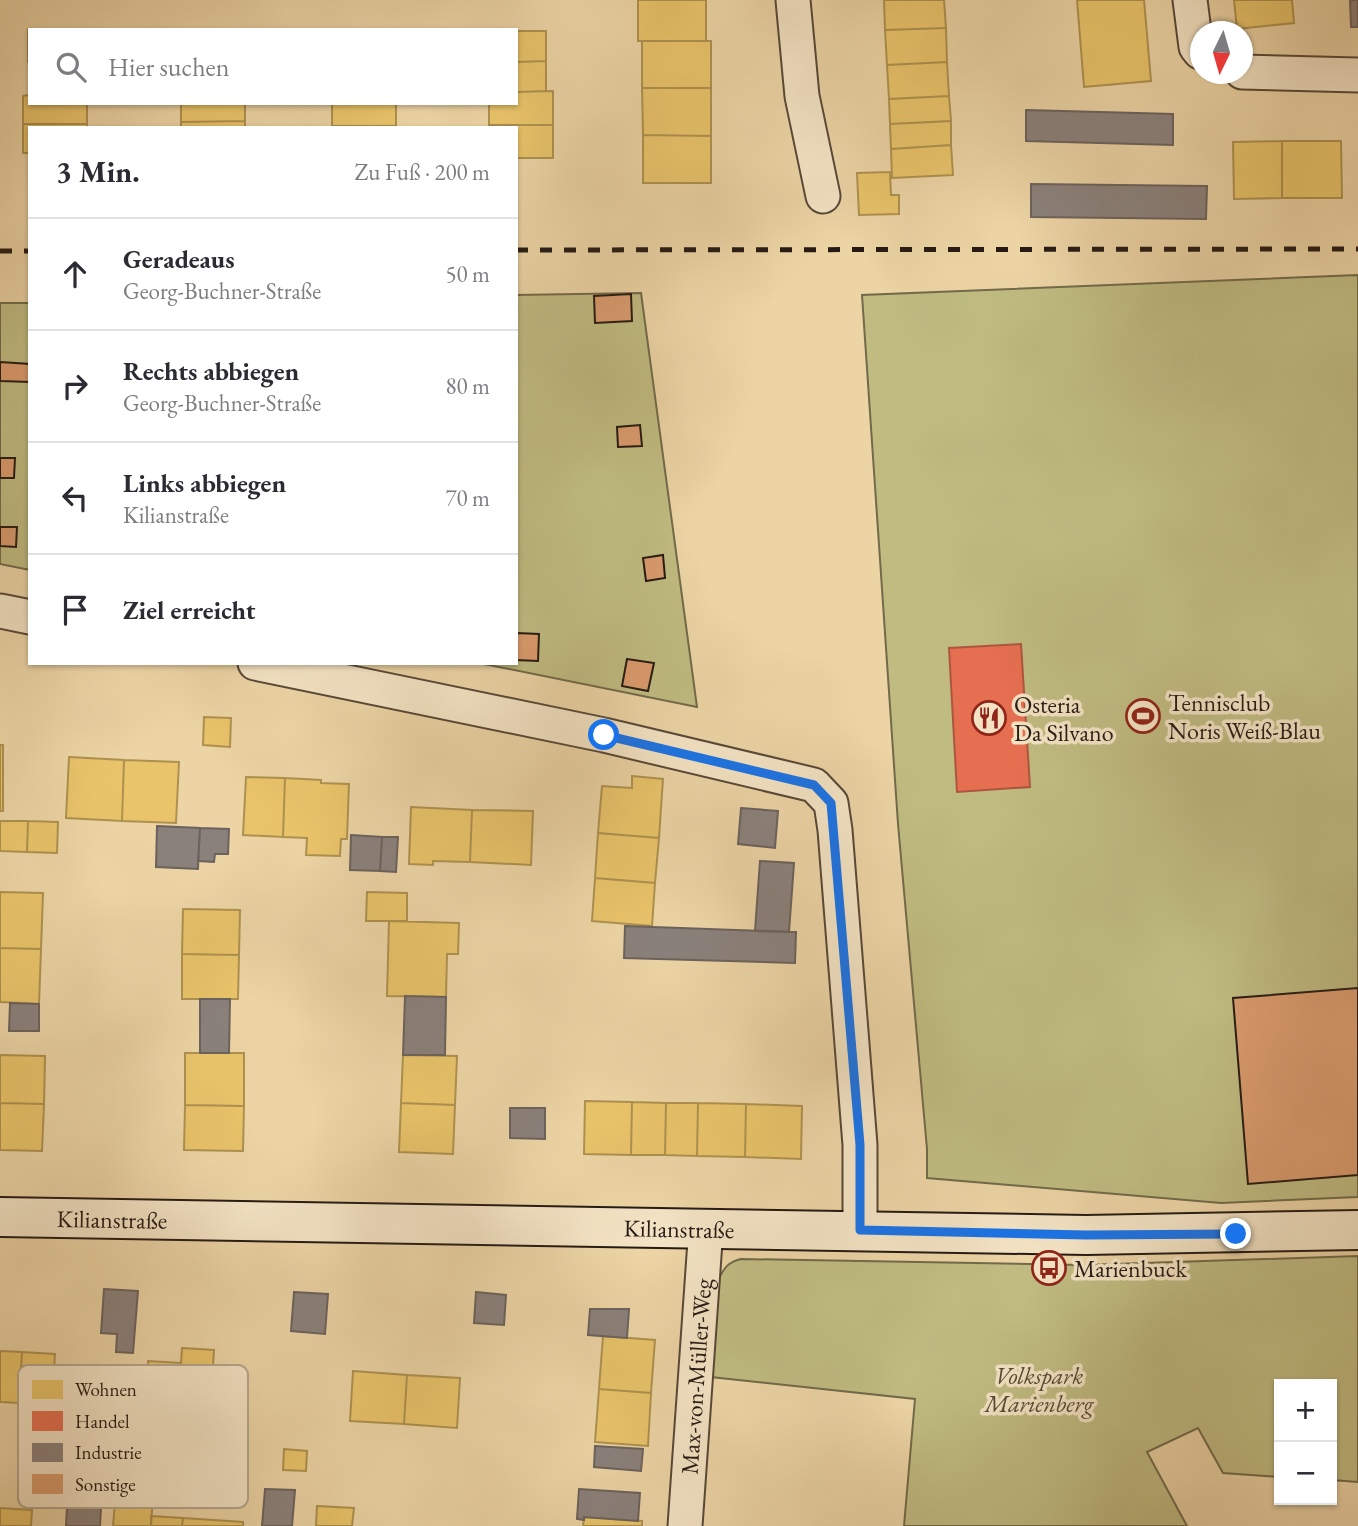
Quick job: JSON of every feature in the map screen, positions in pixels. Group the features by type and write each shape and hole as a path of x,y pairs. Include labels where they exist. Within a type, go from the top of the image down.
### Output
{"main road":[{"name":"Kilianstraße","path":"0,1217 1086,1235 1358,1230"}],"street":[{"path":"793,0 802,96 823,196"},
{"path":"1190,0 1193,21"},
{"path":"1253,72 1358,75"},
{"path":"0,611 28,617"},
{"path":"265,665 604,735 814,785 831,803 835,830 860,1145 860,1230"},
{"name":"Max-von-Müller-Weg","path":"685,1526 706,1227"}],"green space":[{"name":"Tennisclub Noris Weiß-Blau","path":"1358,275 1358,1197 1221,1203 927,1178 927,1149 898,824 862,295"},
{"path":"641,293 697,707 489,665 518,665 518,295"},
{"path":"0,303 28,303 28,570 0,564"},
{"name":"Volkspark Marienberg","path":"1358,1256 1358,1482 1337,1480 1337,1379 1274,1379 1274,1477 1223,1473 1198,1428 1147,1452 1187,1526 904,1526 915,1399 711,1377 718,1280 727,1266 741,1259 1084,1265"}],"building: Wohnen":[{"path":"638,0 706,0 706,41 638,41"},
{"path":"884,0 944,0 946,28 885,30"},
{"path":"1077,0 1144,0 1151,81 1084,87"},
{"path":"1234,0 1292,0 1294,23 1253,27 1253,21 1236,21"},
{"path":"946,28 947,62 887,65 885,30"},
{"path":"518,31 546,31 546,61 518,62"},
{"path":"642,41 711,41 711,88 642,88"},
{"path":"546,61 546,91 518,92 518,62"},
{"path":"947,62 949,96 889,99 887,65"},
{"path":"642,88 711,88 711,136 643,135"},
{"path":"553,91 553,125 489,125 489,105 518,105 518,92"},
{"path":"28,95 28,105 87,105 87,124 23,124 23,96"},
{"path":"949,96 951,121 890,124 889,99"},
{"path":"181,105 245,105 245,121 181,122"},
{"path":"332,105 396,105 396,126 332,126"},
{"path":"245,121 245,126 181,126 181,122"},
{"path":"951,121 951,145 891,149 890,124"},
{"path":"23,124 87,124 28,126 28,153 23,153"},
{"path":"553,125 553,158 518,158 518,126 489,126"},
{"path":"643,135 711,136 711,183 643,183"},
{"path":"1282,141 1341,141 1342,198 1282,198"},
{"path":"1282,141 1282,198 1234,199 1233,142"},
{"path":"951,145 953,175 892,178 891,149"},
{"path":"890,172 891,195 899,195 899,214 859,215 857,173"},
{"path":"204,717 231,718 230,747 203,745"},
{"path":"0,745 3,745 3,811 0,811"},
{"path":"69,757 124,760 122,821 66,818"},
{"path":"124,760 179,762 176,823 122,821"},
{"path":"632,776 663,779 659,838 598,833 602,786 632,788"},
{"path":"246,777 285,778 283,837 243,835"},
{"path":"285,778 349,784 347,839 341,839 340,856 306,855 307,838 283,837"},
{"path":"411,807 472,810 470,862 433,861 433,865 409,864"},
{"path":"472,810 533,811 531,865 470,862"},
{"path":"0,821 28,821 27,852 0,851"},
{"path":"28,821 58,822 57,853 27,852"},
{"path":"598,833 659,838 655,883 595,878"},
{"path":"595,878 655,883 652,926 592,921"},
{"path":"0,892 43,893 41,949 0,948"},
{"path":"367,892 407,893 407,921 366,921"},
{"path":"183,909 240,910 239,955 182,954"},
{"path":"389,921 459,923 458,954 447,954 446,997 387,996"},
{"path":"0,948 41,949 39,1004 0,1002"},
{"path":"182,954 239,955 238,999 182,999"},
{"path":"185,1053 244,1053 244,1106 185,1105"},
{"path":"0,1055 45,1056 44,1104 0,1103"},
{"path":"403,1055 457,1056 455,1105 401,1103"},
{"path":"585,1101 632,1102 631,1155 584,1154"},
{"path":"632,1102 666,1103 665,1155 631,1155"},
{"path":"0,1103 44,1104 42,1151 0,1150"},
{"path":"401,1103 455,1105 453,1154 399,1152"},
{"path":"666,1103 698,1103 697,1156 665,1155"},
{"path":"698,1103 746,1104 745,1157 697,1156"},
{"path":"746,1104 802,1106 801,1159 745,1157"},
{"path":"185,1105 244,1106 243,1151 184,1150"},
{"path":"603,1336 655,1340 651,1393 599,1389"},
{"path":"182,1348 214,1350 213,1365 148,1365 148,1361 181,1363"},
{"path":"0,1351 22,1352 21,1365 18,1365 18,1403 0,1402"},
{"path":"22,1352 55,1354 54,1365 21,1365"},
{"path":"353,1371 407,1375 404,1424 350,1421"},
{"path":"407,1375 460,1378 457,1428 404,1424"},
{"path":"599,1389 651,1393 648,1446 595,1442"},
{"path":"284,1449 307,1451 306,1471 283,1470"},
{"path":"317,1506 354,1508 352,1526 316,1526"},
{"path":"0,1508 32,1510 31,1526 0,1526"},
{"path":"114,1508 152,1508 151,1526 113,1526"},
{"path":"151,1516 183,1518 182,1526 151,1526"},
{"path":"584,1517 642,1521 642,1526 583,1526"},
{"path":"183,1518 243,1522 243,1526 182,1526"}],"building: Handel":[{"name":"Osteria Da Silvano","path":"1021,644 1030,787 957,792 949,648"}],"building: Industrie":[{"path":"1350,0 1358,0 1358,27 1351,27"},
{"path":"1026,110 1173,114 1173,145 1026,141"},
{"path":"1031,184 1207,186 1206,219 1031,217"},
{"path":"741,808 778,811 775,848 738,844"},
{"path":"157,826 200,828 198,869 156,867"},
{"path":"200,828 229,829 228,854 215,854 214,862 198,861"},
{"path":"351,835 382,837 380,871 350,870"},
{"path":"382,837 398,837 396,872 380,871"},
{"path":"760,861 794,863 789,932 755,931"},
{"path":"625,926 796,932 795,963 624,958"},
{"path":"405,996 446,997 445,1055 403,1055"},
{"path":"200,999 230,999 229,1053 200,1053"},
{"path":"10,1003 39,1004 39,1031 9,1031"},
{"path":"510,1108 545,1108 545,1139 510,1138"},
{"path":"104,1289 138,1291 133,1353 116,1352 117,1334 101,1333"},
{"path":"294,1292 328,1294 325,1334 291,1331"},
{"path":"476,1292 506,1295 504,1325 474,1323"},
{"path":"590,1309 629,1309 627,1338 588,1335"},
{"path":"595,1446 643,1449 641,1471 594,1467"},
{"path":"265,1489 295,1490 292,1526 262,1526"},
{"path":"579,1489 640,1493 638,1521 584,1517 584,1520 577,1519"},
{"path":"67,1508 101,1508 100,1526 66,1526"}],"building: Sonstige":[{"path":"631,294 632,321 595,323 594,296"},
{"path":"0,362 28,364 28,382 0,381"},
{"path":"640,425 642,446 618,447 617,427"},
{"path":"0,458 15,458 14,478 0,478"},
{"path":"0,527 17,527 16,547 0,546"},
{"path":"663,555 665,578 646,581 643,558"},
{"path":"518,633 539,634 538,661 518,660"},
{"path":"627,659 654,663 648,691 622,686"},
{"path":"1358,988 1358,1175 1248,1184 1233,998"}],"railway":[{"path":"518,250 1358,249"},
{"path":"0,251 28,251"}],"place":[{"name":"Tennisclub Noris Weiß-Blau","path":"1143,716"},
{"name":"Osteria Da Silvano","path":"989,718"},
{"name":"Marienbuck","path":"1049,1268"}],"route":[{"path":"604,735 814,785 831,803 860,1145 860,1230 1086,1235 1236,1234"}]}
